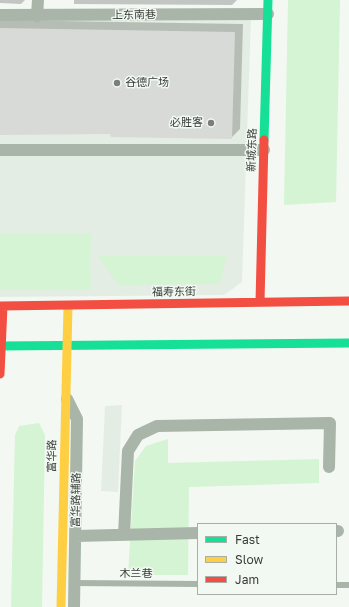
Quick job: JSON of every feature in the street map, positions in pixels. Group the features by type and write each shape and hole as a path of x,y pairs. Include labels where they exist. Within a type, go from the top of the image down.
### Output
{"main road":[{"name":"新城东路","path":"260,302 268,0"},
{"name":"福寿东街","path":"2,306 349,301"},
{"path":"0,374 2,306"},
{"name":"富华路","path":"61,607 68,306"},
{"path":"1,346 349,343"}],"street":[{"path":"37,16 38,0"},
{"name":"上东南巷","path":"0,16 268,14"},
{"path":"0,150 264,150"},
{"name":"富华路辅路","path":"66,396 77,419 74,607"},
{"path":"124,535 128,451 138,435 157,426 330,423 329,467"},
{"path":"75,536 197,534"}],"lane":[{"name":"木兰巷","path":"74,584 197,584"},
{"path":"337,585 349,585"}],"shaded area":[{"name":"谷德广场","path":"0,16 251,17 242,282 224,295 0,297"},
{"path":"122,405 118,492 101,491 105,406"}],"green space":[{"path":"288,0 340,0 336,202 284,205"},
{"path":"0,233 92,233 90,256 91,290 0,290"},
{"path":"98,256 226,256 220,284 118,285"},
{"path":"39,423 45,435 42,607 11,607 15,435 19,426"},
{"path":"168,439 168,463 319,459 319,483 189,487 188,575 128,575 135,461 146,446"}],"building":[{"name":"谷德广场","path":"0,28 235,32 232,139 111,137 110,134 0,135"}],"traffic: fast":[{"path":"264,140 268,0"},
{"path":"0,346 349,343"}],"traffic: slow":[{"path":"61,607 68,306"}],"traffic: jam":[{"path":"260,302 264,140"},
{"path":"0,306 349,301"},
{"path":"0,374 3,306"}],"place":[{"name":"谷德广场","path":"117,83"},
{"name":"必胜客","path":"211,123"}]}
